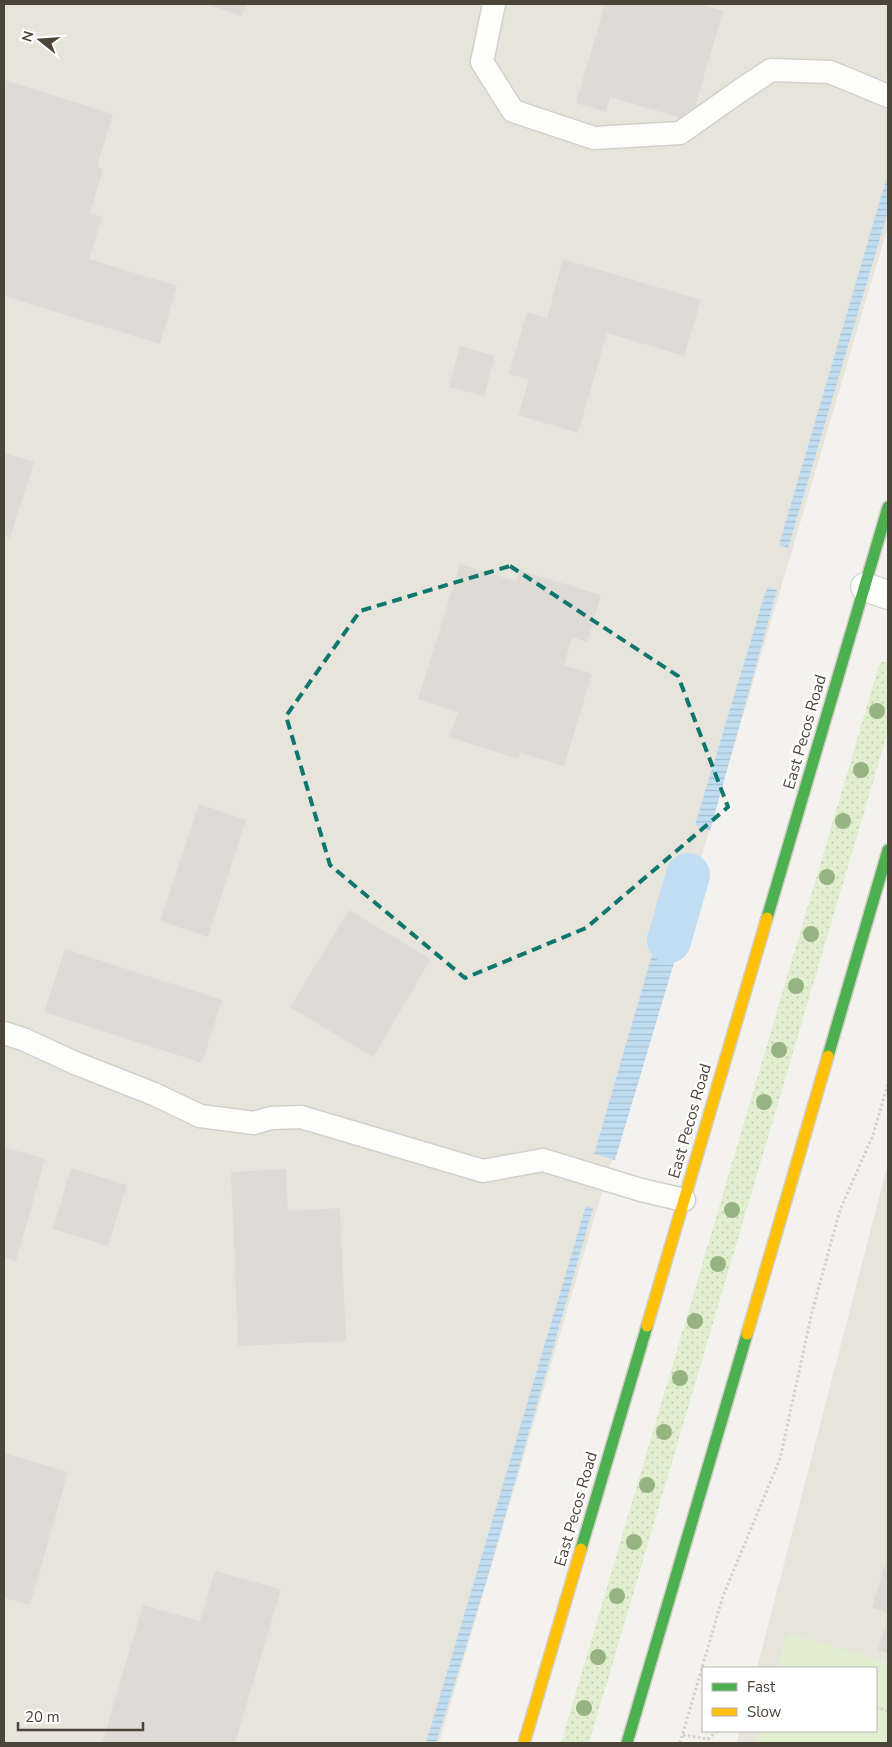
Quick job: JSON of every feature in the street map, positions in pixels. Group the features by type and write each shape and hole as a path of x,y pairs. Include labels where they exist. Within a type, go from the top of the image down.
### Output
{"main road":[{"name":"East Pecos Road","path":"524,1743 684,1200 876,591 888,507"},
{"path":"627,1743 888,850"}],"lane":[{"path":"494,4 482,62 513,111 594,138 680,133 771,70 830,72 888,96"},
{"path":"4,1033 23,1039 75,1063 154,1094 200,1116 254,1123 271,1118 301,1117 483,1170 543,1160 641,1190 684,1200"}],"path":[{"path":"703,1667 723,1596 780,1458 812,1312 840,1210 872,1135 888,1084"},
{"path":"680,1743 702,1669"},
{"path":"683,1735 708,1738 716,1732"}],"highlighted area":[{"path":"510,566 678,676 728,807 586,928 465,978 330,865 286,716 360,611"}],"shaded area":[{"path":"4,4 888,4 888,226 439,1743 4,1743"},
{"path":"888,1163 888,1743 737,1743 740,1732 877,1732 877,1667 757,1667"}],"green space":[{"path":"888,661 888,731 589,1743 561,1743 879,665 882,662"},
{"path":"788,1633 888,1663 888,1743 755,1743 759,1732 877,1732 877,1667 777,1667"}],"water":[{"path":"888,173 888,211 788,548 779,545"},
{"path":"767,587 777,590 710,831 695,825"},
{"path":"674,880 697,886 615,1160 594,1154"},
{"path":"586,1206 593,1208 487,1579 436,1743 426,1743"}],"building":[{"path":"206,4 246,4 242,16"},
{"path":"605,4 699,4 723,11 691,121 610,97 606,112 576,103"},
{"path":"4,80 113,114 97,167 103,169 90,213 102,217 89,259 177,286 160,344 4,296"},
{"path":"563,259 701,300 684,356 607,333 578,433 518,415 529,380 509,374 527,312 547,318"},
{"path":"460,346 495,356 484,396 449,387"},
{"path":"4,453 34,462 10,538 4,536"},
{"path":"460,564 516,581 519,570 601,595 587,642 572,637 564,665 592,674 564,766 520,753 519,759 449,737 458,712 418,699"},
{"path":"199,804 246,820 208,937 160,921"},
{"path":"349,910 431,959 373,1057 290,1007"},
{"path":"65,949 222,1000 202,1063 44,1012"},
{"path":"4,1147 45,1159 16,1261 4,1257"},
{"path":"71,1168 127,1185 108,1246 53,1229"},
{"path":"286,1169 288,1211 340,1208 346,1341 238,1346 231,1172"},
{"path":"4,1453 68,1472 30,1605 4,1598"},
{"path":"886,1560 888,1560 888,1613 872,1608"},
{"path":"215,1571 281,1589 235,1743 102,1743 143,1605 200,1621"},
{"path":"888,1617 888,1653 878,1650"}],"waterway":[{"path":"669,941 688,875"}],"traffic: fast":[{"path":"767,918 888,507"},
{"path":"828,1056 888,850"},
{"path":"581,1549 647,1326"},
{"path":"627,1743 747,1334"}],"traffic: slow":[{"path":"647,1326 767,918"},
{"path":"747,1334 828,1056"},
{"path":"524,1743 581,1549"}]}
